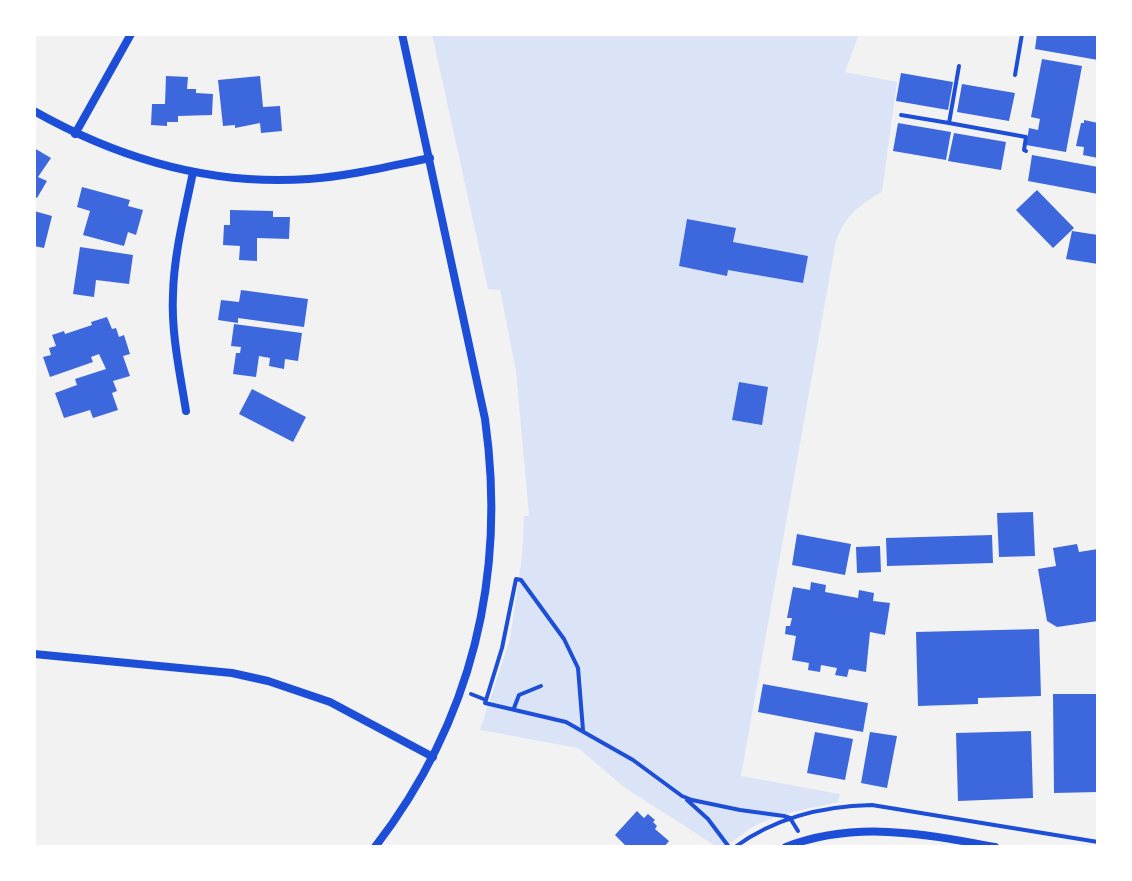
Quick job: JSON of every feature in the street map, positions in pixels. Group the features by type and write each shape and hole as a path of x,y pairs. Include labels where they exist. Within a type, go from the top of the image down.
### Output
{"street":[{"path":"75,134 131,34"},
{"path":"375,847 408,802 433,757 461,691 486,597 492,546 492,471 485,419 402,34"},
{"path":"34,111 75,134 135,158 193,172 256,179 312,179 430,158"},
{"path":"186,411 176,343 173,293 193,172"},
{"path":"34,654 232,673 268,681 330,702 433,757"},
{"path":"786,847 838,833 875,831 924,835 995,847"}],"path":[{"path":"1015,75 1022,34"},
{"path":"949,123 959,66"},
{"path":"901,115 1026,137 1026,151"},
{"path":"486,700 502,648 516,579 521,580 564,639 578,668 583,730"},
{"path":"514,708 519,695 541,686"},
{"path":"461,691 486,700 485,703 566,722 583,730 633,760 682,796 708,819 729,847"},
{"path":"682,796 705,804 790,818 802,841"}],"shaded area":[{"path":"432,34 859,34 845,72 897,82 882,192 854,212 843,225 836,241 741,776 840,794 838,802 771,819 730,843 717,847 624,787 578,748 480,730 510,639 522,556 524,516 529,516 516,371 500,290 488,289"}],"building":[{"path":"1037,34 1098,34 1098,60 1035,49"},
{"path":"1042,59 1082,66 1066,152 1026,145 1029,128 1038,130 1040,119 1031,117"},
{"path":"901,73 953,82 948,110 896,101"},
{"path":"166,76 188,77 187,89 213,94 212,115 178,116 178,122 167,122 167,126 151,125 152,104 165,104"},
{"path":"260,76 263,107 280,106 282,131 261,133 260,123 235,128 235,125 223,126 218,80"},
{"path":"962,84 1015,93 1009,121 957,112"},
{"path":"1084,120 1098,123 1098,158 1083,155 1084,147 1076,146"},
{"path":"898,123 951,132 946,160 893,151"},
{"path":"954,133 1006,142 1001,170 948,161"},
{"path":"34,148 51,158 38,177 47,181 37,198 34,196"},
{"path":"1032,155 1098,167 1098,194 1028,181"},
{"path":"82,187 130,200 128,206 143,210 136,235 128,232 124,246 83,235 90,211 77,207"},
{"path":"1037,190 1074,228 1053,248 1016,210"},
{"path":"230,210 273,211 273,217 290,217 289,239 257,238 257,261 239,260 240,246 223,245 224,225 230,225"},
{"path":"34,211 52,216 44,248 34,246"},
{"path":"687,219 736,228 733,242 808,256 803,283 728,270 727,276 679,266"},
{"path":"1072,231 1098,235 1098,264 1066,259"},
{"path":"80,247 133,255 129,284 96,280 94,297 73,294"},
{"path":"241,290 308,299 304,327 238,318 238,323 218,320 221,300 239,302"},
{"path":"107,317 119,337 124,335 130,354 123,356 130,376 113,381 117,391 112,393 118,410 93,418 90,410 64,418 55,393 77,385 75,379 106,369 99,354 91,357 93,362 50,377 43,357 51,355 49,348 56,346 52,335 64,331 65,334"},
{"path":"234,324 302,333 298,361 285,359 284,369 269,366 270,358 259,356 256,377 233,374 236,353 240,353 241,347 231,346"},
{"path":"739,382 768,387 762,425 732,420"},
{"path":"252,389 306,417 293,442 239,414"},
{"path":"1033,512 1035,556 999,557 997,513"},
{"path":"797,534 851,544 845,575 792,565"},
{"path":"992,535 993,563 887,566 886,538"},
{"path":"1077,544 1079,552 1098,549 1098,621 1057,627 1047,621 1038,569 1056,566 1053,548"},
{"path":"880,546 881,572 857,573 856,547"},
{"path":"811,582 826,585 825,592 858,598 859,590 874,593 873,601 890,603 885,635 870,632 866,672 849,669 847,677 835,675 837,668 821,665 820,672 808,670 809,663 792,660 796,636 785,634 792,618 787,618 793,587 810,590"},
{"path":"1039,629 1041,696 978,698 978,704 918,706 916,632"},
{"path":"763,684 868,703 863,732 758,712"},
{"path":"1053,694 1098,694 1098,792 1054,793"},
{"path":"1031,731 1033,798 958,801 956,733"},
{"path":"815,732 853,739 845,780 807,773"},
{"path":"870,732 897,736 887,788 861,783"},
{"path":"637,811 644,818 648,814 655,820 655,829 669,841 664,847 627,847 615,835"}]}
